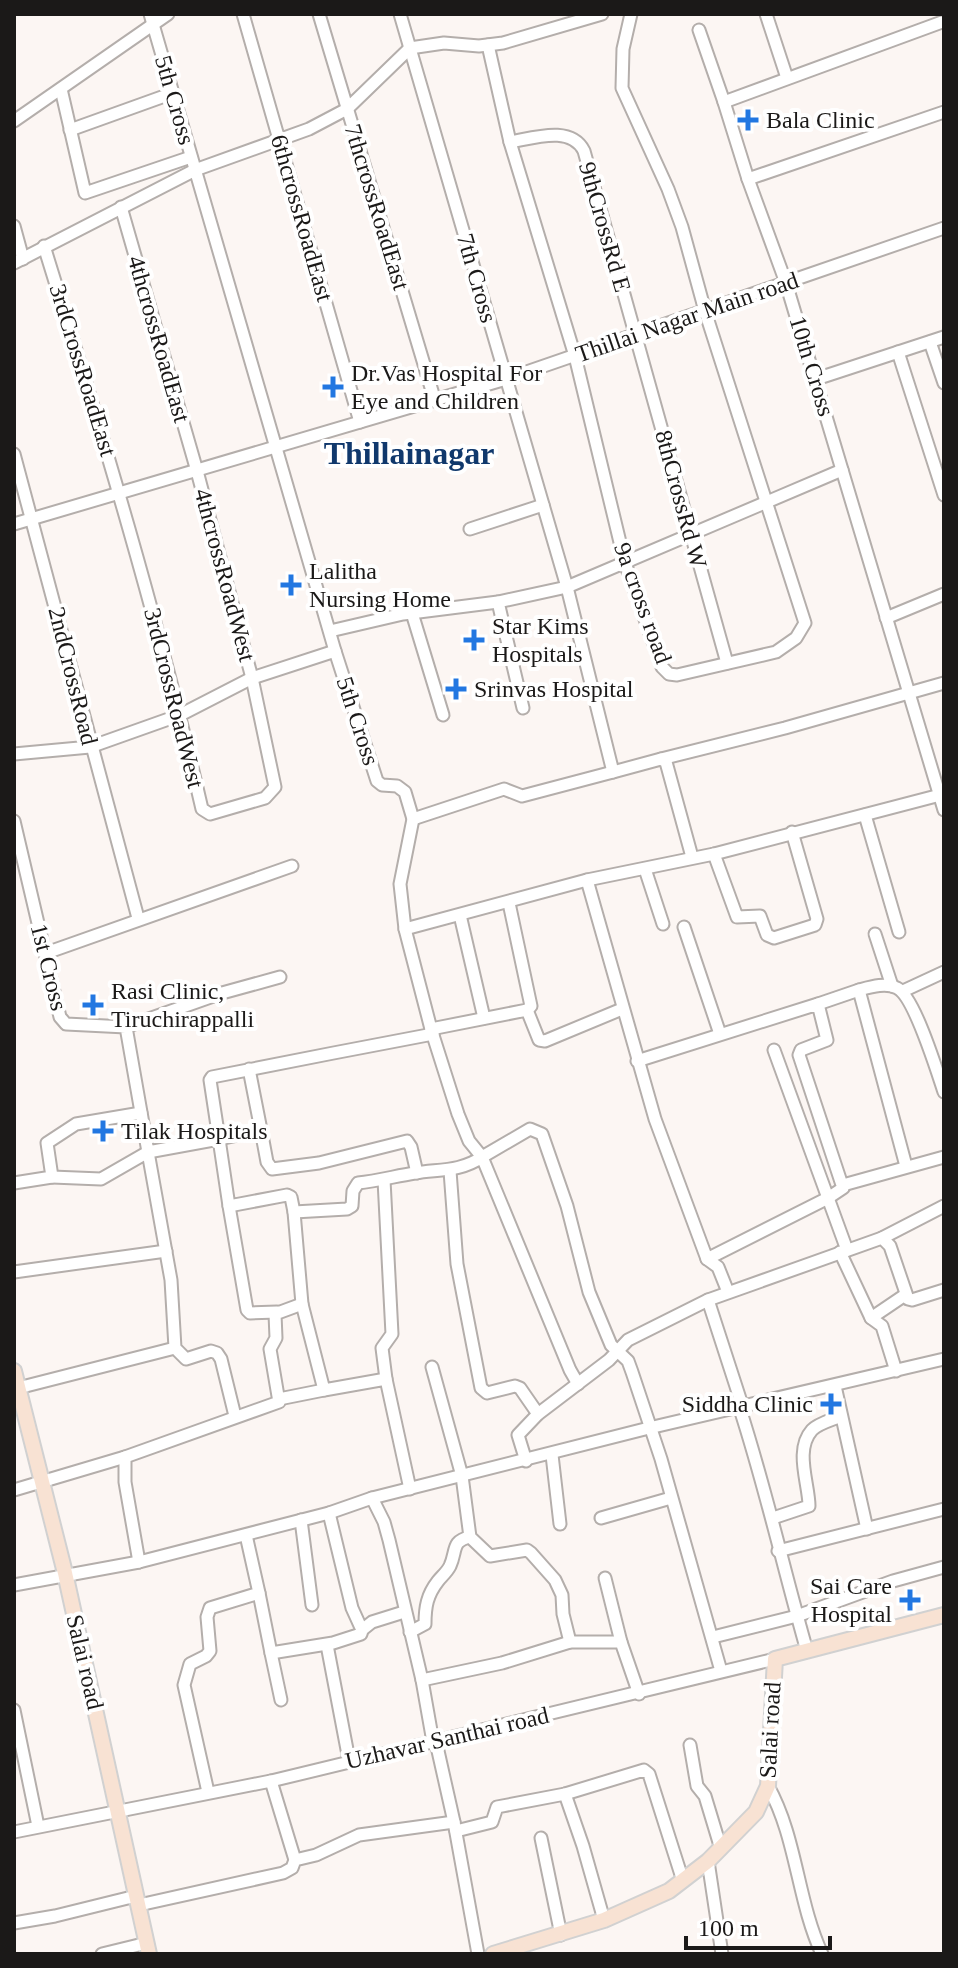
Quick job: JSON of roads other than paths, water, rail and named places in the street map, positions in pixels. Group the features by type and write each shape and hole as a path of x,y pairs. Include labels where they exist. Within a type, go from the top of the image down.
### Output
{"main road":[{"name":"Salai road","path":"14,1371 19,1411 44,1480 148,1948"},
{"name":"Salai road","path":"493,1954 561,1935 652,1900 683,1881 721,1849 756,1812 768,1786 775,1659 944,1615"}],"street":[{"path":"14,121 61,89 151,19 168,14"},
{"name":"6thcrossRoadEast","path":"243,14 360,422"},
{"name":"7thcrossRoadEast","path":"319,14 435,401"},
{"name":"7th Cross","path":"400,14 567,587 613,772"},
{"path":"14,226 19,261 195,170 309,129 347,109 410,48 444,43 488,45 532,36 602,14"},
{"name":"9a cross road","path":"488,45 510,142 575,356 625,563 662,667 669,674 677,675 776,652 796,638 805,623 668,189 622,88 623,49 631,14"},
{"path":"766,14 787,78"},
{"name":"5th Cross","path":"151,19 335,651 377,781 382,785 397,786 405,792 413,819"},
{"path":"724,102 941,21"},
{"name":"10th Cross","path":"699,30 786,283 942,794 944,810"},
{"path":"61,89 85,193 191,157"},
{"path":"70,130 173,93"},
{"path":"748,179 944,112"},
{"name":"9thCrossRd E","path":"510,142 556,135 571,136 580,143 636,335"},
{"name":"4thcrossRoadEast","path":"121,207 197,471"},
{"name":"Thillai Nagar Main road","path":"14,524 506,379 944,228"},
{"name":"3rdCrossRoadEast","path":"44,246 121,493"},
{"name":"8thCrossRd W","path":"636,335 727,663"},
{"path":"816,379 944,337"},
{"path":"930,342 944,383"},
{"path":"898,352 944,495"},
{"name":"2ndCrossRoad","path":"14,454 138,918"},
{"path":"330,631 412,613 498,602 567,587 842,470"},
{"name":"4thcrossRoadWest","path":"197,471 252,678"},
{"name":"3rdCrossRoadWest","path":"121,493 204,811 210,814 265,798 275,787 252,678"},
{"path":"470,529 543,505"},
{"path":"886,618 944,594"},
{"path":"498,602 523,708"},
{"path":"412,613 443,715"},
{"path":"14,754 90,747 180,715 252,678 335,651"},
{"path":"578,1384 482,1157 466,1135 432,1032 405,929 400,884 413,819 504,789 522,796 944,683"},
{"path":"661,759 669,769 692,857"},
{"path":"405,929 587,880 714,854 942,794"},
{"path":"865,815 899,932"},
{"name":"1st Cross","path":"14,821 62,1021 66,1024 126,1027"},
{"path":"714,854 737,917 760,916 767,935 774,938 815,925 817,919 792,832"},
{"path":"46,953 292,866"},
{"path":"645,869 663,924"},
{"path":"587,880 655,1119 707,1259 718,1267 728,1292"},
{"path":"302,1304 277,1312 250,1313 247,1310 210,1080 212,1077 527,1010 531,1006 509,903"},
{"path":"460,915 484,1018"},
{"path":"684,927 720,1034"},
{"path":"875,934 897,988 919,1024 944,1092"},
{"path":"637,1061 859,990 897,988 944,972"},
{"path":"235,1416 217,1353 211,1351 186,1359 175,1348 171,1280 126,1027 222,993 280,977"},
{"path":"859,990 906,1166"},
{"path":"707,1259 842,1190 843,1185 799,1057 801,1050 827,1040 818,1004"},
{"path":"527,1010 539,1040 545,1041 622,1009"},
{"path":"774,1050 828,1198 843,1251 871,1318 882,1326 896,1371"},
{"path":"249,1069 267,1162 272,1169 319,1163 407,1141 417,1173"},
{"path":"52,1177 49,1140 76,1124 141,1113"},
{"path":"294,1212 349,1208 353,1203 355,1186 417,1173 450,1171 471,1164 530,1129 542,1134 567,1206 589,1292 607,1337 628,1361 721,1671"},
{"path":"14,1183 52,1177 101,1179 148,1152 261,1130"},
{"path":"843,1185 944,1157"},
{"path":"450,1171 457,1264 481,1388 487,1393 515,1386 520,1388 538,1414"},
{"path":"384,1180 392,1334 382,1348 410,1489"},
{"path":"229,1206 287,1195 291,1197 302,1304 324,1390"},
{"path":"526,1461 518,1435 538,1414 628,1340 708,1300 882,1238 944,1206"},
{"path":"882,1238 890,1246 905,1295 912,1300 944,1290"},
{"path":"14,1272 166,1251"},
{"path":"871,1318 905,1295"},
{"path":"708,1300 742,1408 807,1651"},
{"path":"14,1490 174,1441 235,1416 278,1403 270,1349 276,1338 274,1317 277,1312"},
{"path":"18,1388 175,1348"},
{"path":"14,1585 65,1573 139,1562 329,1513 372,1498 552,1455 649,1428 944,1359"},
{"path":"432,1367 462,1476 470,1537 490,1556 527,1550 531,1553 555,1580 562,1595 570,1642"},
{"path":"279,1399 386,1379"},
{"path":"835,1386 867,1529"},
{"path":"773,1518 809,1506 805,1484 807,1440 813,1429 841,1416"},
{"path":"552,1455 560,1524"},
{"path":"125,1457 125,1482 139,1562"},
{"path":"372,1498 384,1522 422,1680 455,1826 478,1954"},
{"path":"601,1518 671,1498"},
{"path":"778,1551 944,1509"},
{"path":"329,1513 352,1608 362,1630"},
{"path":"301,1520 312,1605"},
{"path":"246,1535 281,1700"},
{"path":"410,1632 425,1624 428,1597 449,1568 454,1546 461,1539 470,1537"},
{"path":"713,1637 797,1616 893,1581 944,1567"},
{"path":"605,1578 621,1642 639,1694"},
{"path":"208,1792 185,1696 185,1674 190,1664 210,1651 207,1617 210,1608 259,1593"},
{"path":"271,1653 327,1645 361,1634 372,1622 404,1612"},
{"path":"422,1680 502,1663 570,1642 621,1642"},
{"path":"327,1645 349,1760"},
{"name":"Uzhavar Santhai road","path":"14,1832 271,1781 775,1659"},
{"path":"14,1710 38,1826"},
{"path":"690,1745 697,1786 705,1796 721,1849"},
{"path":"295,1860 316,1855 359,1835 492,1822 497,1807 565,1794 645,1770 649,1774 683,1881"},
{"path":"14,1923 283,1873 292,1868 295,1860 271,1781"},
{"path":"768,1786 786,1828 806,1911 822,1954"},
{"path":"565,1794 604,1920"},
{"path":"541,1838 561,1935"},
{"path":"708,1861 722,1954"},
{"path":"102,1954 148,1948"}],"place":[{"name":"Bala Clinic","path":"748,120"},
{"name":"Dr.Vas Hospital For Eye and Children","path":"333,387"},
{"name":"Lalitha Nursing Home","path":"291,585"},
{"name":"Star Kims Hospitals","path":"474,640"},
{"name":"Srinvas Hospital","path":"456,689"},
{"name":"Rasi Clinic, Tiruchirappalli","path":"93,1005"},
{"name":"Tilak Hospitals","path":"103,1131"},
{"name":"Siddha Clinic","path":"831,1404"},
{"name":"Sai Care Hospital","path":"910,1600"}],"district":[{"name":"Thillainagar","path":"409,453"}]}
